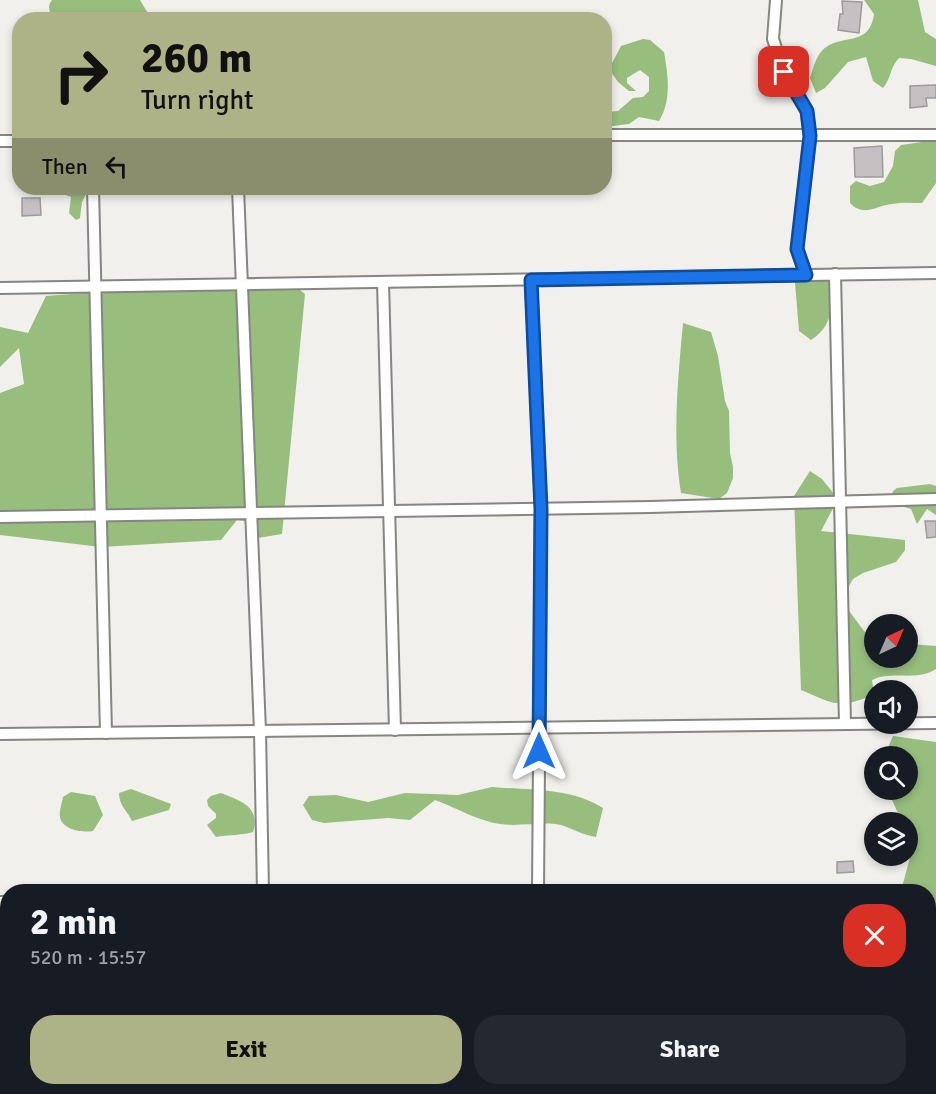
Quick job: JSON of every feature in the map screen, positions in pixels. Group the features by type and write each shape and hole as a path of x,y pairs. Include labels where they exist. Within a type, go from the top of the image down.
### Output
{"street":[{"path":"776,0 773,39 784,72 807,111 810,136 797,249 806,275"},
{"path":"612,135 936,135"},
{"path":"93,195 106,733"},
{"path":"238,195 260,731 263,884"},
{"path":"0,288 936,273"},
{"path":"835,274 845,724"},
{"path":"531,280 541,509 538,884"},
{"path":"383,282 395,730"},
{"path":"0,517 541,509 936,499"},
{"path":"0,734 936,723"}],"green space":[{"path":"52,0 140,0 147,12 50,12 49,5"},
{"path":"864,0 918,0 925,32 936,39 936,66 899,58 883,88 873,81 866,57 848,62 825,88 816,93 810,78 821,52 836,42 860,36 871,25 874,14"},
{"path":"643,39 650,40 664,52 668,87 666,105 659,121 639,117 629,124 612,126 612,111 618,111 633,98 643,97 649,91 649,77 640,70 627,78 627,83 636,91 629,91 612,73 612,63 621,46"},
{"path":"936,140 936,183 922,203 896,203 871,210 860,210 850,203 850,186 856,181 870,186 884,182 893,166 895,151 901,145"},
{"path":"66,195 86,195 80,218 76,220 69,213 71,197"},
{"path":"831,270 832,309 825,326 811,340 799,331 794,271"},
{"path":"284,277 305,294 282,534 258,538 250,522 237,520 221,540 101,547 0,535 0,393 24,384 19,348 0,367 0,327 28,333 46,296"},
{"path":"683,323 711,332 718,356 725,401 729,411 730,453 733,467 733,478 727,493 719,499 681,493 676,429"},
{"path":"810,471 822,479 838,499 821,531 905,540 905,550 896,562 863,573 853,579 841,600 864,631 864,668 918,668 918,645 936,646 936,669 921,675 888,676 864,680 864,698 844,704 830,702 801,690 794,496"},
{"path":"930,484 936,486 936,515 927,509 917,524 911,509 890,503 893,491 897,488"},
{"path":"893,736 936,742 936,884 903,884 908,866 918,866 918,812 897,812 892,800 918,800 918,746 888,746"},
{"path":"492,787 550,791 591,801 603,808 596,837 561,825 508,825 492,822 435,800 410,820 388,818 324,823 312,820 303,805 309,796 336,795 368,802 405,793 458,795"},
{"path":"131,789 171,804 169,810 132,821 119,797 119,793"},
{"path":"71,792 95,796 103,815 93,831 74,830 62,821 60,812 63,797"},
{"path":"221,793 248,806 254,816 253,832 216,837 207,825 216,818 216,814 208,806 207,800"}],"building":[{"path":"842,1 862,2 859,33 838,30 840,14 843,14"},
{"path":"936,85 936,98 926,98 927,106 910,108 910,86"},
{"path":"882,146 883,177 855,177 854,148"},
{"path":"22,198 40,198 41,215 22,216"},
{"path":"925,521 936,521 936,537 927,538"},
{"path":"853,861 854,872 837,873 837,862"}],"route":[{"path":"539,751 541,509 531,280 806,275 797,249 810,136 807,111 784,72"}]}
